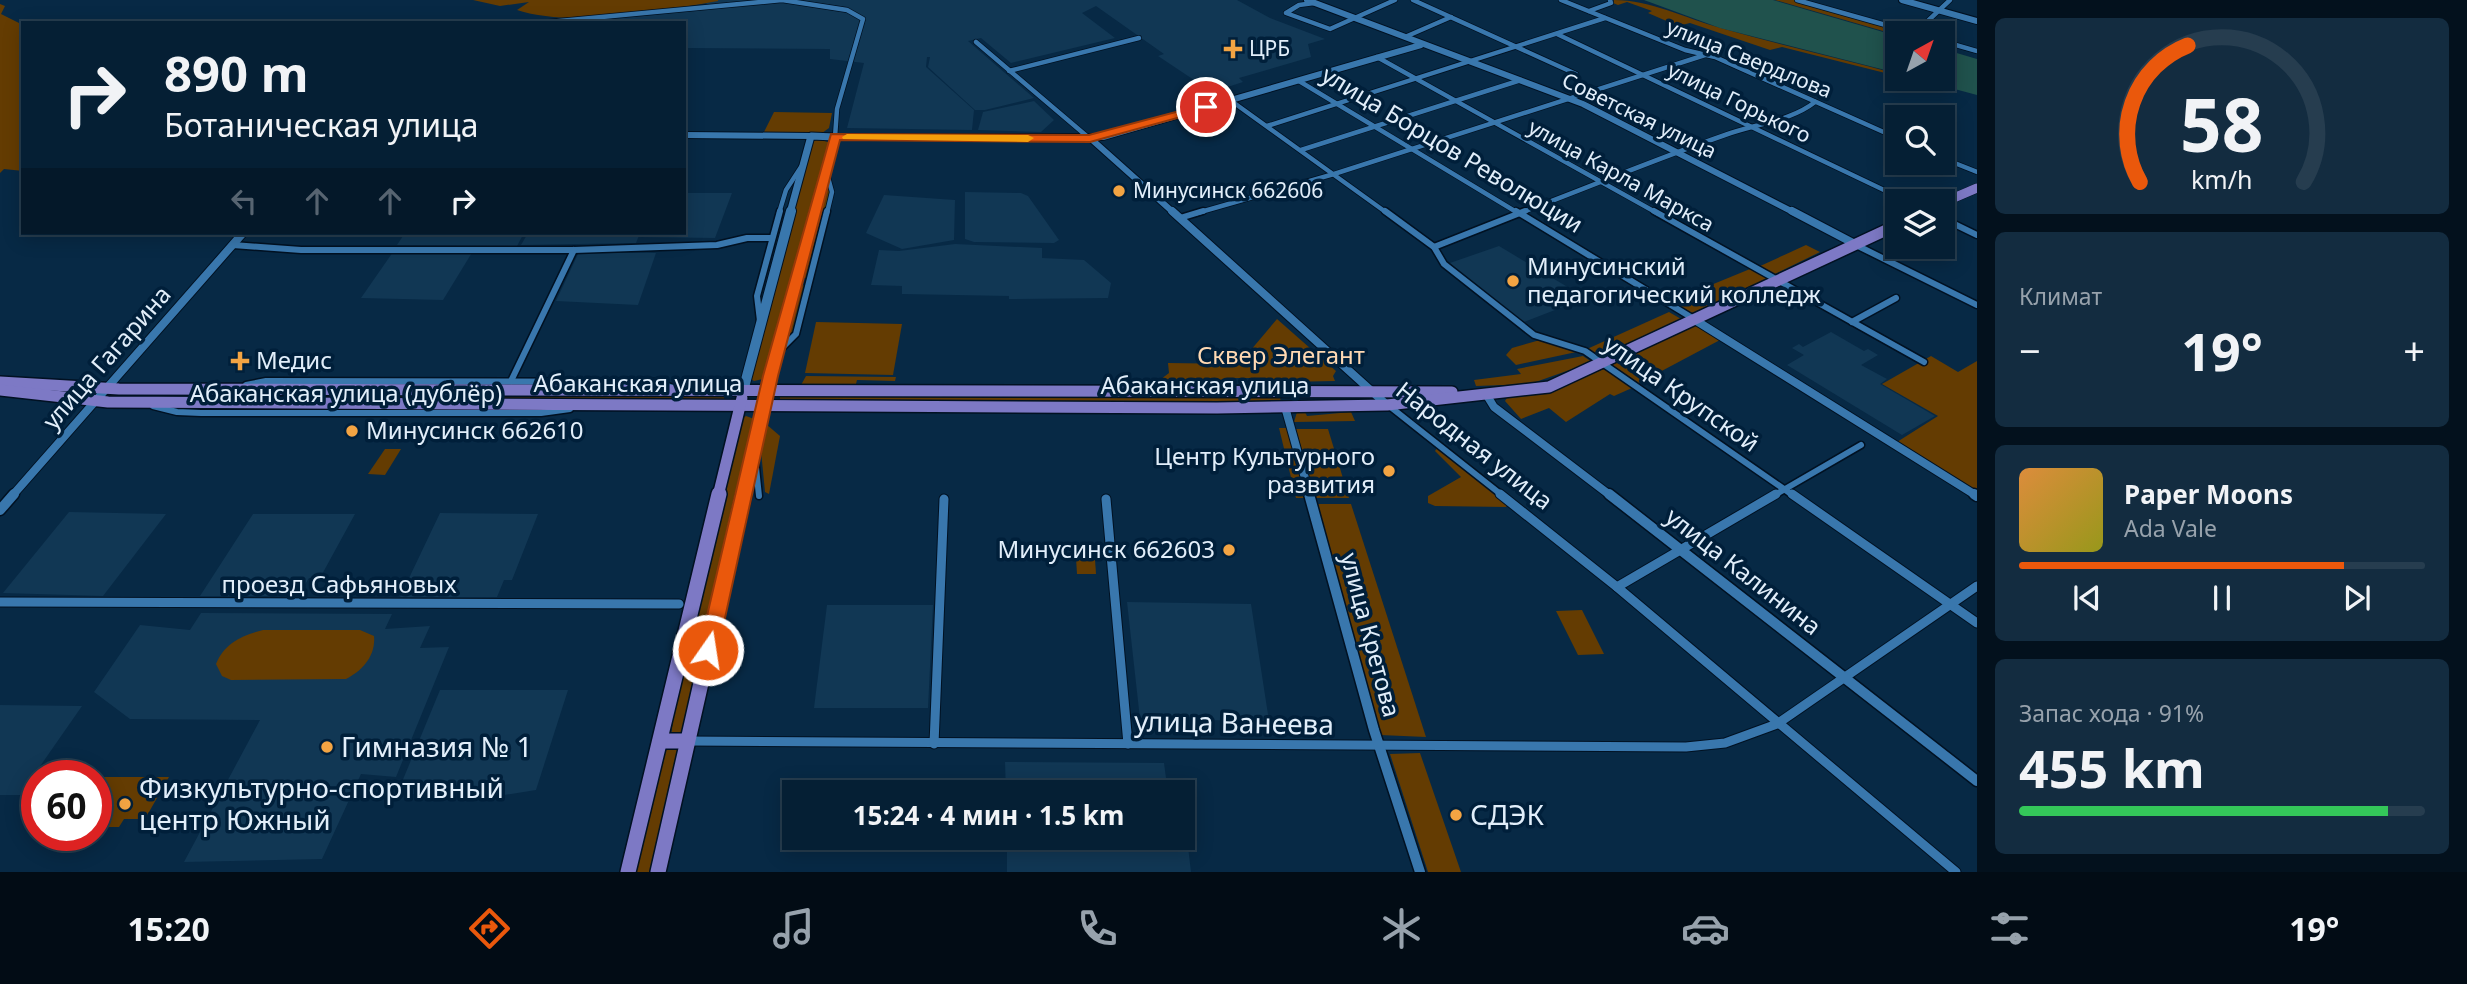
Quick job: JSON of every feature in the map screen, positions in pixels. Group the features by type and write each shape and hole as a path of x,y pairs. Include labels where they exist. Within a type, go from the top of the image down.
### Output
{"main road":[{"path":"628,872 742,398 803,164 811,136 835,137 776,355 658,872"},
{"path":"1955,197 1977,188"},
{"name":"Абаканская улица","path":"766,397 1356,407 1537,390 1603,363 1885,230"},
{"name":"Абаканская улица","path":"0,382 106,388 226,390 684,391 742,398"},
{"name":"Абаканская улица","path":"0,390 95,401 599,405 766,397 1281,391 1486,394"},
{"path":"1281,391 1286,407"},
{"path":"1347,392 1360,398 1356,407"},
{"path":"660,741 687,741"}],"street":[{"path":"559,21 782,0 834,7 856,13 863,19 861,38 852,57 835,137 1090,138 1421,45"},
{"name":"Советская улица","path":"1307,0 1421,45 1571,98 1855,244 1885,263 1977,308"},
{"path":"1314,3 1299,5 1286,13 1330,29 1395,0"},
{"path":"1413,0 1576,74"},
{"name":"улица Свердлова","path":"1561,0 1685,50 1705,55 1885,133"},
{"path":"1589,11 1611,3 1610,0"},
{"path":"1797,0 1885,25"},
{"path":"1902,0 1977,21"},
{"path":"1927,21 1950,0"},
{"path":"1405,37 1451,17"},
{"path":"1267,126 1473,63 1515,46 1605,18"},
{"name":"улица Горького","path":"1557,34 1885,190"},
{"path":"1009,71 1139,38"},
{"name":"Народная улица","path":"976,43 1090,138 1387,405 1617,587 1956,872"},
{"path":"1955,45 1977,51"},
{"path":"1180,218 1334,174 1705,55"},
{"name":"улица Карла Маркса","path":"1377,57 1924,362"},
{"path":"1301,150 1521,80"},
{"name":"улица Борцов Революции","path":"1299,81 1521,213 1977,496"},
{"name":"улица Крупской","path":"1230,100 1434,247 1444,264 1534,335 1585,351 1977,623"},
{"path":"1434,247 1677,152 1750,126 1801,112 1815,102"},
{"path":"686,135 811,136"},
{"path":"1955,163 1977,172"},
{"path":"761,326 757,296 772,237 786,190 803,164"},
{"path":"776,355 796,334 801,316 832,192 826,169"},
{"path":"1955,224 1977,235"},
{"name":"улица Гагарина","path":"0,510 241,235"},
{"path":"233,245 301,250 574,250 717,245 747,238 772,237"},
{"path":"512,382 574,250"},
{"path":"1852,323 1896,298"},
{"name":"Абаканская улица (дублёр)","path":"226,390 266,381 657,382 684,391"},
{"name":"улица Калинина","path":"1486,394 1494,407 1681,549 1977,781"},
{"name":"улица Кретова","path":"1286,407 1381,747 1420,872"},
{"path":"1617,587 1861,444"},
{"path":"754,450 759,496"},
{"path":"934,744 944,499"},
{"path":"1107,499 1128,744"},
{"name":"улица Ванеева","path":"687,741 1381,747 1686,747 1725,743 1777,724 1977,586"},
{"name":"проезд Сафьяновых","path":"0,602 679,604"}],"shaded area":[{"path":"706,0 1237,0 1270,18 1325,39 1308,44 1311,57 1239,78 1243,82 1212,92 1158,56 1164,54 1096,6 1082,13 1115,38 1011,63 981,38 968,41 1034,98 975,110 928,67 930,57 927,57 926,67 974,110 972,130 847,128 864,63 830,59 830,49 688,48 686,51 686,21 578,21 707,6"},
{"path":"1644,0 1773,0 1885,33 1885,70 1720,28"},
{"path":"1955,53 1977,59 1977,95 1955,89"},
{"path":"1034,101 1054,120 1041,132 978,130 983,112"},
{"path":"965,192 1021,193 1028,196 1059,240 1054,243 974,242 965,239"},
{"path":"686,193 732,193 715,238 640,237 686,235"},
{"path":"884,195 955,200 954,240 902,249 866,233"},
{"path":"404,235 523,235 517,246 397,245"},
{"path":"527,235 639,235 636,243 521,245"},
{"path":"955,244 1042,248 1042,258 1084,260 1111,283 1108,298 1009,299 1009,296 902,294 902,286 871,285 879,250 899,251"},
{"name":"Минусинский педагогический колледж","path":"1499,246 1586,298 1524,322 1447,264"},
{"path":"473,251 443,300 361,298 393,252"},
{"path":"579,252 656,253 638,305 556,301"},
{"path":"1831,332 1864,351 1868,349 1878,355 1861,365 1887,379 1880,384 1935,416 1902,435 1787,365 1804,355 1792,348 1799,344 1803,347"},
{"path":"69,512 166,514 103,596 3,593"},
{"path":"440,513 538,514 512,580 504,580 497,597 400,597"},
{"path":"253,514 355,514 320,578 309,578 298,596 200,596"},
{"path":"1127,602 1251,604 1269,721 1140,719"},
{"path":"827,605 933,605 928,708 814,708"},
{"name":"Гимназия № 1","path":"201,613 392,614 385,629 430,626 420,648 449,647 396,777 361,774 322,859 184,862 260,720 130,719 94,692 140,625 190,630"},
{"path":"440,690 568,690 536,790 504,795 397,794"},
{"path":"0,705 82,706 44,760 21,760 20,795 0,795"},
{"path":"1005,762 1164,763 1166,780 1006,780"},
{"path":"1007,850 1188,850 1191,872 1007,872"}],"green space":[{"path":"473,0 718,1 617,16 564,18 517,10 529,2 500,6"},
{"path":"1614,0 1628,1 1654,6 1721,28 1885,73 1782,47 1770,50 1690,23 1678,26 1648,13 1652,11 1627,2 1618,5 1613,3"},
{"path":"1775,0 1795,0 1885,25 1885,32"},
{"path":"0,4 5,6 1,14 21,24 21,171 4,169 0,173"},
{"path":"774,112 832,113 829,128 822,133 764,132"},
{"path":"818,139 831,143 767,378 754,381 751,379 812,142"},
{"path":"828,178 831,187 795,330 783,344 798,290 807,278 804,278 803,272"},
{"path":"1806,245 1820,252 1773,275 1758,267"},
{"path":"1750,269 1769,279 1692,313 1672,301"},
{"path":"1669,312 1681,319 1599,357 1587,349"},
{"name":"Сквер Элегант","path":"1277,319 1336,371 1333,376 1335,381 1285,382 1271,388 1251,387 1254,378 1233,378 1234,386 1162,387 1161,379 1169,373 1168,363 1239,364"},
{"path":"816,322 902,324 893,375 805,373"},
{"path":"1692,324 1720,340 1639,383 1612,365"},
{"path":"1540,340 1581,351 1516,365 1506,355 1512,348"},
{"path":"1583,356 1592,362 1530,384 1476,386 1474,380 1521,374 1517,369"},
{"path":"1931,356 1958,372 1977,361 1977,492 1897,442 1938,416 1882,384"},
{"path":"1604,369 1632,388 1614,396 1610,394 1566,422 1549,408 1521,419 1505,401 1508,396 1543,393"},
{"path":"806,376 896,377 895,381 857,380 856,384 801,385"},
{"path":"786,393 1280,397 1281,402 1279,405 780,401 780,397"},
{"path":"112,394 727,396 722,401 109,397"},
{"path":"1297,412 1305,412 1307,416 1351,412 1355,421 1294,422"},
{"path":"746,416 757,420 686,727 681,736 671,736 677,691 740,420"},
{"path":"766,424 780,436 769,494 765,492 761,451"},
{"path":"1279,428 1289,428 1307,498 1296,498"},
{"path":"1296,429 1328,429 1349,498 1315,498"},
{"path":"1437,448 1509,502 1506,507 1435,506 1428,503 1428,496 1461,477 1435,451"},
{"path":"385,449 401,449 385,475 368,474"},
{"path":"1318,504 1351,504 1426,737 1380,735"},
{"path":"1075,543 1094,544 1096,574 1077,574"},
{"path":"1582,610 1604,654 1578,655 1556,611"},
{"path":"263,630 360,630 374,636 373,650 367,662 346,679 231,680 222,676 216,664 229,645 241,637"},
{"path":"677,747 679,750 653,872 636,872 665,752 668,748"},
{"path":"1420,753 1461,872 1428,872 1390,754"},
{"name":"Физкультурно-спортивный центр Южный","path":"112,777 169,777 145,819 124,819 119,827 112,827"}],"slow traffic":[{"path":"847,137 1028,138"}],"place":[{"name":"ЦРБ","path":"1233,49"},
{"name":"Минусинск 662606","path":"1119,191"},
{"name":"Минусинский педагогический колледж","path":"1513,281"},
{"name":"Медис","path":"240,361"},
{"name":"Минусинск 662610","path":"352,431"},
{"name":"Центр Культурного развития","path":"1389,471"},
{"name":"Минусинск 662603","path":"1229,550"},
{"name":"Гимназия № 1","path":"327,747"},
{"name":"Физкультурно-спортивный центр Южный","path":"125,804"},
{"name":"СДЭК","path":"1456,815"}],"route":[{"path":"708,650 770,376 835,137 1090,138 1206,107"}]}
